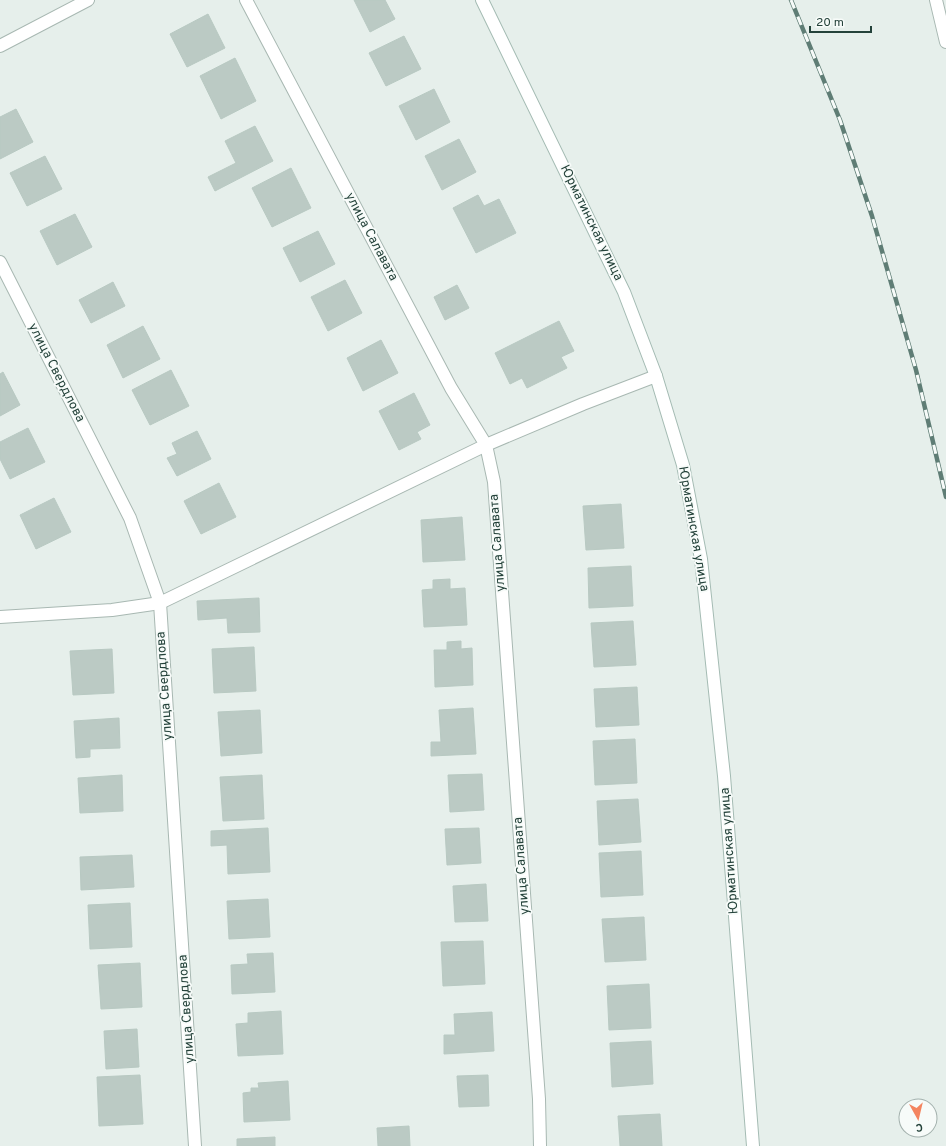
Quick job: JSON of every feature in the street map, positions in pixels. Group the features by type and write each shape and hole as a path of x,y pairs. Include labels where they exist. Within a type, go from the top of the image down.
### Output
{"street":[{"path":"0,46 88,0"},
{"name":"улица Салавата","path":"246,0 451,388 486,445 494,482 538,1083 540,1146"},
{"name":"Юрматинская улица","path":"482,0 624,292 656,376 683,465 701,558 724,776 753,1146"},
{"path":"936,0 946,42"},
{"name":"улица Свердлова","path":"0,262 130,518 160,603 195,1146"},
{"path":"0,617 112,610 160,603 486,445 583,404 656,376"}],"building":[{"path":"354,0 385,0 395,19 370,32"},
{"path":"208,14 225,48 187,67 170,34"},
{"path":"404,36 421,69 386,86 369,53"},
{"path":"235,58 256,101 221,119 200,76"},
{"path":"434,89 450,122 416,140 399,106"},
{"path":"16,109 33,142 0,159 0,117"},
{"path":"255,126 273,161 215,191 208,177 236,163 225,141"},
{"path":"459,139 476,172 442,190 425,156"},
{"path":"45,156 62,189 27,206 10,173"},
{"path":"291,168 311,208 272,227 252,188"},
{"path":"478,195 484,206 499,199 516,233 476,253 453,208"},
{"path":"75,214 92,247 57,265 40,231"},
{"path":"318,231 335,264 300,282 283,248"},
{"path":"345,280 362,313 328,331 311,297"},
{"path":"113,282 125,306 91,323 79,300"},
{"path":"457,285 469,308 445,320 434,297"},
{"path":"559,321 574,351 561,357 567,368 527,388 522,378 510,384 495,353"},
{"path":"143,326 160,359 123,378 107,345"},
{"path":"381,340 398,373 363,391 347,358"},
{"path":"171,370 189,406 150,425 132,390"},
{"path":"3,372 20,405 0,416 0,374"},
{"path":"414,393 430,425 417,432 421,439 399,450 379,411"},
{"path":"28,428 45,462 10,479 0,459 0,442"},
{"path":"197,431 211,459 177,476 167,458 177,454 172,443"},
{"path":"219,483 236,517 201,534 184,501"},
{"path":"54,498 71,532 36,549 20,515"},
{"path":"621,504 624,548 586,550 583,506"},
{"path":"462,517 465,560 423,562 421,520"},
{"path":"631,566 633,606 589,608 588,568"},
{"path":"450,579 450,589 465,588 467,625 424,627 422,590 433,589 433,580"},
{"path":"259,598 260,632 228,633 227,618 198,620 197,601"},
{"path":"633,621 636,665 594,667 591,623"},
{"path":"461,641 461,649 472,648 473,685 435,687 434,650 447,650 447,642"},
{"path":"254,647 256,691 214,693 212,649"},
{"path":"112,649 114,693 73,695 70,651"},
{"path":"637,687 639,725 596,727 594,689"},
{"path":"473,708 476,754 431,756 431,742 441,742 439,710"},
{"path":"260,710 262,753 221,756 218,712"},
{"path":"119,718 120,748 90,749 90,757 76,758 74,721"},
{"path":"635,739 637,783 595,785 593,741"},
{"path":"482,774 484,810 450,812 448,775"},
{"path":"122,775 123,811 80,813 78,778"},
{"path":"262,775 264,819 223,821 220,777"},
{"path":"638,799 641,842 599,845 597,801"},
{"path":"268,828 270,872 228,874 227,845 211,846 211,831"},
{"path":"479,828 481,863 447,865 445,829"},
{"path":"641,851 643,895 601,897 599,853"},
{"path":"132,855 134,887 81,890 80,857"},
{"path":"486,884 488,921 455,922 453,886"},
{"path":"268,899 270,937 229,939 227,901"},
{"path":"130,903 132,947 90,949 88,905"},
{"path":"644,917 646,960 605,962 602,919"},
{"path":"483,941 485,984 443,986 441,942"},
{"path":"273,953 275,992 232,994 231,965 248,964 247,954"},
{"path":"140,963 142,1007 101,1009 98,965"},
{"path":"649,984 651,1028 609,1030 607,986"},
{"path":"281,1011 283,1054 238,1056 236,1024 248,1023 248,1013"},
{"path":"492,1012 494,1051 444,1054 444,1035 455,1035 454,1014"},
{"path":"137,1029 139,1067 106,1069 104,1031"},
{"path":"651,1041 653,1084 612,1087 610,1043"},
{"path":"140,1075 143,1124 99,1126 97,1077"},
{"path":"488,1075 489,1106 459,1107 457,1076"},
{"path":"288,1081 290,1120 244,1122 243,1093 251,1092 251,1088 259,1088 258,1083"},
{"path":"660,1114 662,1146 620,1146 618,1116"},
{"path":"409,1126 410,1146 378,1146 377,1128"},
{"path":"275,1137 275,1146 237,1146 237,1139"}],"railway":[{"path":"791,0 840,120 872,216 916,370 946,497"}]}
